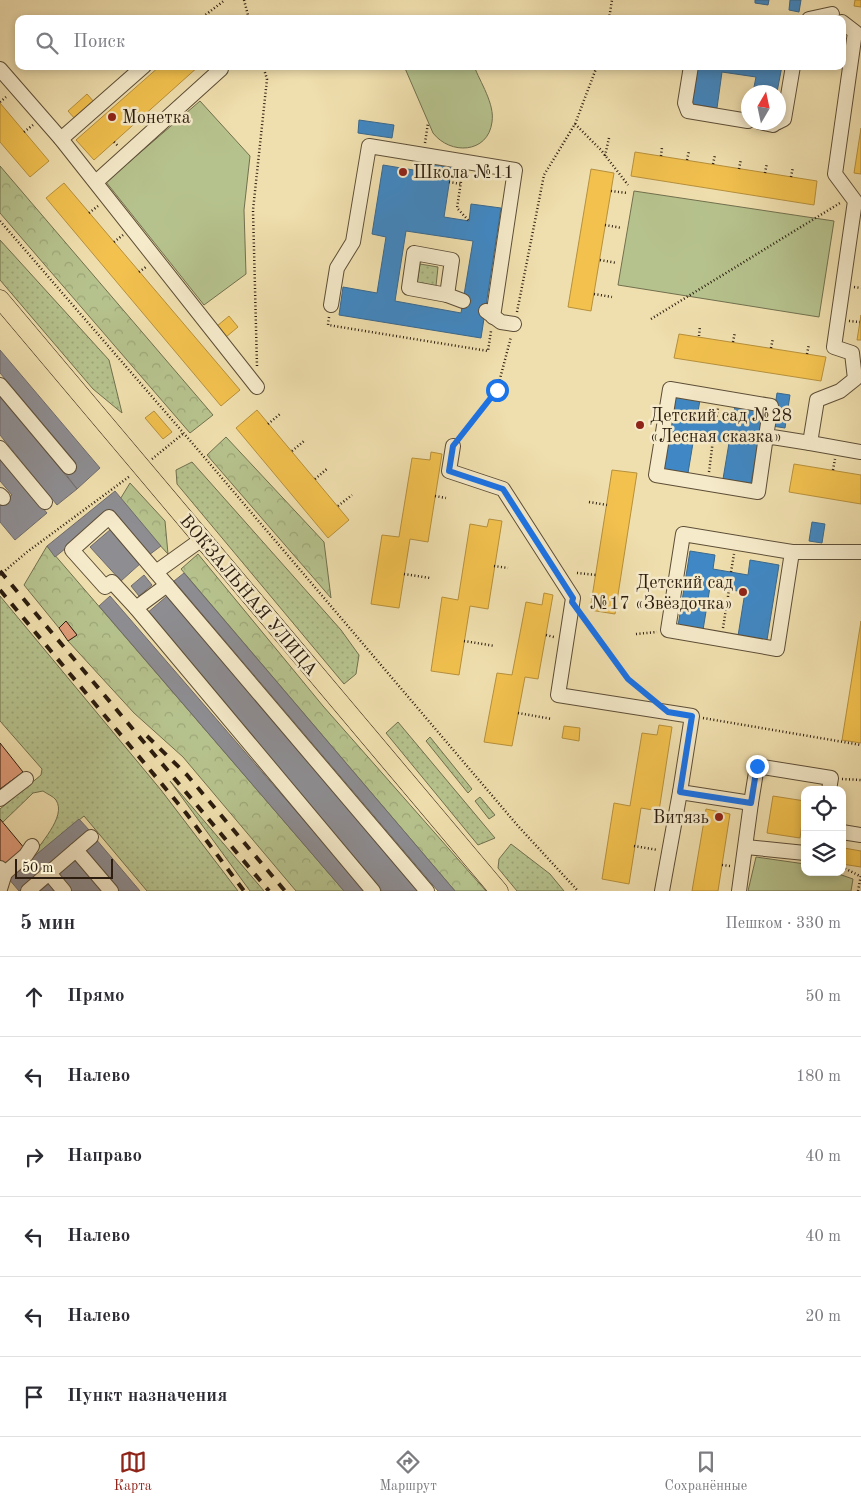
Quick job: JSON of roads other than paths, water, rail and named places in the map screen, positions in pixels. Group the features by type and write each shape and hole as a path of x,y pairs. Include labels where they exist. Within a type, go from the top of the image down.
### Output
{"main road":[{"name":"ВОКЗАЛЬНАЯ УЛИЦА","path":"0,299 499,891"}],"lane":[{"path":"810,443 817,400 840,391 855,379 852,353 834,348 855,201 835,174 855,32 846,23"},
{"path":"0,69 96,182 257,387"},
{"path":"61,139 139,70"},
{"path":"96,182 220,70"},
{"path":"690,70 685,103 688,110 741,119"},
{"path":"786,107 792,70"},
{"path":"331,305 337,268 353,242 369,146 515,170 489,314 501,322 514,324"},
{"path":"446,294 463,301"},
{"path":"0,384 69,467"},
{"path":"670,389 770,406 766,436 758,492 656,475 670,389"},
{"path":"766,436 861,452"},
{"path":"453,446 449,471 503,489 573,598 558,695 692,716 662,891"},
{"path":"0,448 45,502"},
{"path":"373,891 136,608 112,582 105,587 72,550 109,518 427,891"},
{"path":"792,552 776,649 668,630 683,534 792,552 861,552"},
{"path":"156,572 202,539"},
{"path":"136,608 167,584"},
{"path":"739,891 757,766 830,784"},
{"path":"0,799 26,778"},
{"path":"680,792 751,803"},
{"path":"846,833 861,835"},
{"path":"28,891 91,837"},
{"path":"0,889 3,870 26,855 32,846"},
{"path":"746,847 801,853"},
{"path":"76,850 111,891"},
{"path":"49,873 64,891"}],"railway":[{"path":"0,571 269,891"},
{"path":"0,590 186,813 244,891"},
{"path":"147,736 187,775 285,891"}],"place":[{"name":"Монетка","path":"112,117"},
{"name":"Школа №11","path":"403,172"},
{"name":"Детский сад №28 «Лесная сказка»","path":"640,425"},
{"name":"Детский сад №17 «Звёздочка»","path":"743,592"},
{"name":"Витязь","path":"719,817"}]}
